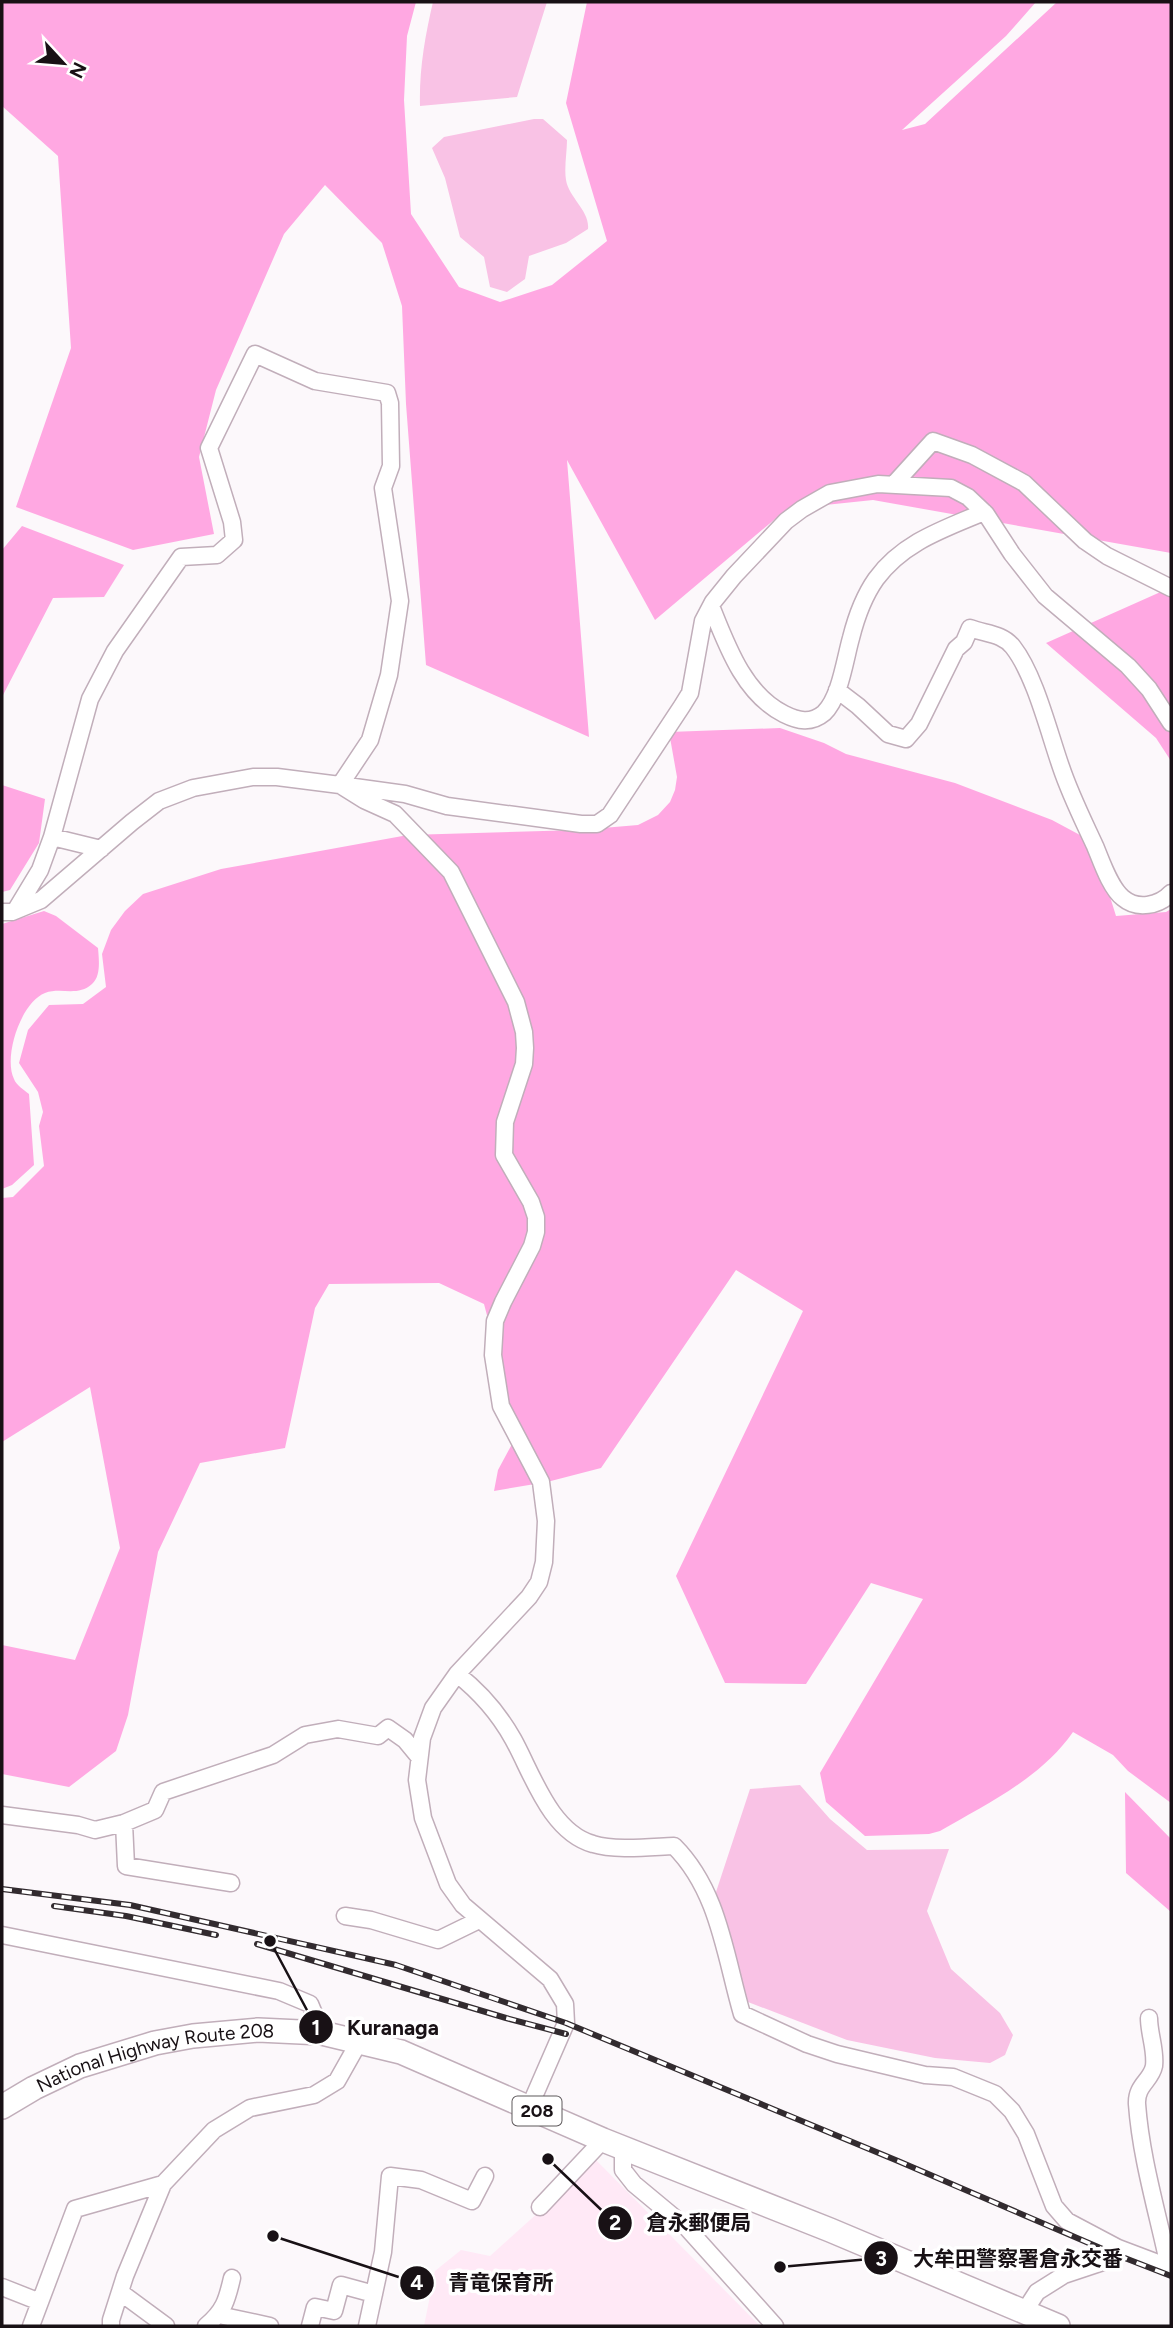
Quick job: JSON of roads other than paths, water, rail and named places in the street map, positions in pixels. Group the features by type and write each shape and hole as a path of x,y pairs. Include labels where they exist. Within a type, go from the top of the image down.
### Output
{"highway":[{"name":"National Highway Route 208","path":"2,2107 80,2066 155,2043 193,2036 258,2030 322,2033 401,2052 613,2143 1058,2326"}],"street":[{"path":"10,910 40,870 52,837 90,699 115,651 181,557 216,555 234,540 232,522 209,448 256,354 315,382 387,393 390,403 391,466 383,488 400,601 389,675 370,740 340,785"},
{"path":"894,484 933,441 972,455 1024,483 1085,541 1107,556 1171,588"},
{"path":"10,910 41,900 159,801 193,788 253,777 277,777 340,785 405,794 447,806 597,824 610,815 624,796 690,693 703,621 734,576 786,521 802,509 831,493 878,484 951,488 968,496 984,512 1045,596 1128,666 1149,689 1171,723"},
{"path":"711,606 732,657 761,698 773,708 804,722 815,719 825,712 837,690 858,615 876,579 912,545 934,532 984,512"},
{"path":"837,690 858,705 888,734 906,739 919,724 956,649 964,642 970,628 985,634 995,634 1012,646 1029,676 1063,772 1107,874 1122,897 1135,904 1149,905 1165,900 1171,893"},
{"path":"340,785 395,814 451,872 516,1002 524,1032 524,1064 505,1122 503,1141 508,1166 531,1202 536,1217 536,1232 532,1246 495,1321 493,1355 502,1406 541,1482 546,1521 544,1562 539,1582 529,1597 457,1674 433,1708 422,1738 417,1780 423,1818 447,1884 479,1920 550,1979 565,2004 566,2023 530,2108"},
{"path":"52,837 101,849"},
{"path":"457,1674 486,1700 513,1738 540,1795 552,1812 575,1835 593,1844 626,1847 674,1846 690,1863 710,1898 742,2014 807,2044 838,2054 925,2075 953,2077 995,2094 1013,2111 1026,2134 1054,2206 1068,2221 1118,2248 1170,2268"},
{"path":"2,1815 78,1825 96,1830 124,1824 155,1810 163,1792 273,1755 305,1735 338,1730 378,1736 388,1728 405,1740 419,1757"},
{"path":"124,1824 126,1866 231,1883"},
{"path":"345,1916 371,1920 438,1940 479,1920"},
{"path":"2,1935 279,1991 310,2004 322,2033"},
{"path":"1149,2018 1149,2033 1155,2054 1153,2070 1139,2088 1137,2101 1142,2144 1170,2268"},
{"path":"111,2326 120,2292 163,2184 214,2130 250,2108 314,2095 337,2081 359,2042"},
{"path":"540,2207 613,2143 623,2170 634,2184 687,2228 775,2326"},
{"path":"367,2326 383,2252 390,2176 421,2180 472,2201 485,2176"},
{"path":"31,2326 75,2209 163,2184"},
{"path":"1024,2312 1037,2292 1064,2274 1109,2259 1118,2248"},
{"path":"206,2326 219,2315 232,2278"},
{"path":"310,2326 315,2307 334,2311 341,2286 374,2294"},
{"path":"2,2287 40,2302"},
{"path":"120,2292 166,2326"},
{"path":"219,2315 270,2326"}],"railway":[{"path":"2,1889 130,1905 396,1965 566,2023 1171,2276"},
{"path":"54,1906 126,1916 216,1935"},
{"path":"257,1944 566,2034"}],"place":[{"name":"Kuranaga","path":"270,1941"},
{"name":"倉永郵便局","path":"548,2159"},
{"name":"青竜保育所","path":"273,2236"},
{"name":"大牟田警察署倉永交番","path":"780,2267"}]}
